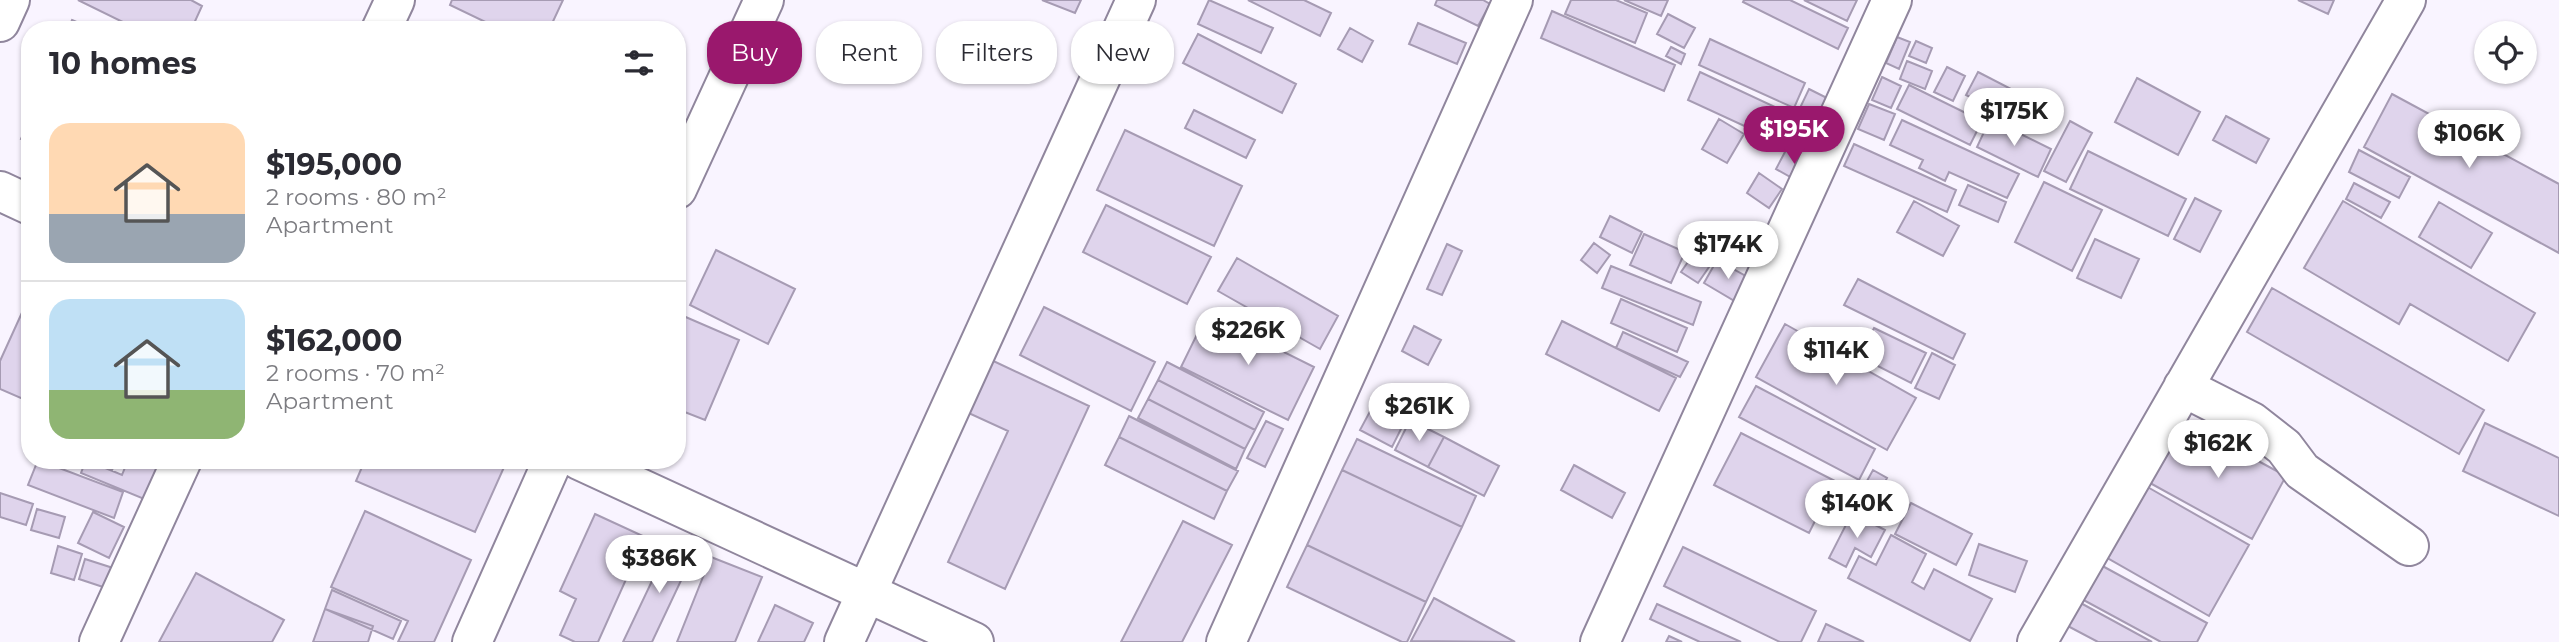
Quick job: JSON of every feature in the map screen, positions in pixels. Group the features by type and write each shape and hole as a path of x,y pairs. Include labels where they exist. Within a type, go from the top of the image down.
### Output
{"street":[{"path":"0,22 10,0"},
{"path":"385,21 394,0"},
{"path":"686,169 764,0"},
{"path":"844,642 1136,0"},
{"path":"1226,642 1513,0"},
{"path":"1600,642 1892,0"},
{"path":"2037,642 2406,0"},
{"path":"0,191 21,201"},
{"path":"2183,387 2252,422 2284,447 2302,471 2409,546"},
{"path":"99,642 179,469"},
{"path":"472,642 549,469"},
{"path":"598,469 974,642"}],"building":[{"path":"78,0 191,0 202,6 195,21 121,21"},
{"path":"452,0 563,0 553,21 483,21 450,5"},
{"path":"1042,0 1081,0 1075,13"},
{"path":"1209,0 1273,28 1261,53 1198,24"},
{"path":"1248,0 1304,0 1331,13 1320,36"},
{"path":"1437,0 1483,0 1490,4 1478,26 1435,5"},
{"path":"1571,0 1616,0 1647,13 1635,43 1565,14"},
{"path":"1624,0 1668,0 1661,16"},
{"path":"1790,0 1848,28 1838,49 1743,2"},
{"path":"1804,0 1857,0 1847,21"},
{"path":"2298,0 2334,0 2328,14"},
{"path":"1552,11 1675,65 1664,91 1541,38"},
{"path":"1668,14 1695,28 1684,48 1657,34"},
{"path":"1418,23 1466,43 1457,64 1409,44"},
{"path":"1350,28 1373,41 1362,62 1338,49"},
{"path":"1198,34 1296,84 1282,113 1183,63"},
{"path":"1897,37 1910,42 1899,69 1886,63"},
{"path":"1710,39 1805,83 1794,108 1699,65"},
{"path":"1916,41 1932,48 1926,63 1909,56"},
{"path":"1671,47 1685,54 1681,64 1666,56"},
{"path":"1907,61 1932,71 1925,89 1900,79"},
{"path":"1947,67 1965,76 1953,101 1934,92"},
{"path":"1700,72 1803,120 1790,147 1688,100"},
{"path":"1978,72 2040,104 2028,127 1966,95"},
{"path":"1882,77 1901,86 1891,108 1872,100"},
{"path":"2137,78 2200,112 2178,155 2115,122"},
{"path":"1909,85 1982,121 1970,145 1897,109"},
{"path":"1809,89 1827,98 1815,122 1798,112"},
{"path":"2392,94 2559,184 2559,253 2364,147"},
{"path":"1869,104 1895,114 1884,140 1858,129"},
{"path":"1194,110 1255,140 1246,158 1185,128"},
{"path":"2226,116 2269,139 2256,163 2213,140"},
{"path":"1719,119 1744,134 1727,163 1702,149"},
{"path":"1990,119 2051,149 2038,177 1977,147"},
{"path":"1902,120 2019,174 2007,198 1949,172 1945,181 1919,168 1923,160 1890,145"},
{"path":"2070,121 2092,133 2066,182 2044,171"},
{"path":"1125,130 1242,186 1214,246 1097,190"},
{"path":"1854,144 1956,190 1947,212 1844,166"},
{"path":"1786,150 1812,164 1801,183 1776,169"},
{"path":"2359,150 2410,177 2399,198 2349,172"},
{"path":"2088,151 2186,199 2168,236 2070,189"},
{"path":"1759,173 1782,189 1769,208 1747,193"},
{"path":"2044,182 2102,210 2072,271 2015,242"},
{"path":"2354,183 2390,202 2381,218 2346,199"},
{"path":"1968,185 2006,202 1998,222 1959,205"},
{"path":"2195,198 2221,211 2200,252 2174,239"},
{"path":"1914,201 1959,226 1943,256 1897,232"},
{"path":"2343,201 2535,313 2508,361 2410,304 2399,324 2304,268"},
{"path":"2439,202 2492,233 2471,268 2419,237"},
{"path":"1106,205 1211,257 1187,304 1083,252"},
{"path":"1610,216 1642,232 1632,253 1600,237"},
{"path":"1644,234 1685,252 1671,283 1630,265"},
{"path":"2095,239 2139,259 2121,298 2077,278"},
{"path":"1594,243 1610,255 1597,273 1581,260"},
{"path":"1447,244 1462,251 1442,295 1427,289"},
{"path":"716,250 795,289 768,344 690,305"},
{"path":"1692,256 1709,267 1698,283 1681,272"},
{"path":"1237,258 1338,316 1320,349 1218,291"},
{"path":"1717,260 1751,279 1738,303 1704,283"},
{"path":"1611,266 1701,302 1693,325 1602,288"},
{"path":"1858,279 1965,334 1953,359 1844,305"},
{"path":"2272,288 2484,410 2459,454 2247,332"},
{"path":"1621,299 1687,328 1677,352 1611,323"},
{"path":"1044,307 1155,362 1131,411 1020,355"},
{"path":"1207,314 1314,367 1288,420 1181,367"},
{"path":"21,315 21,398 0,389 0,361"},
{"path":"686,317 739,340 705,420 686,413"},
{"path":"1562,321 1676,378 1659,411 1546,354"},
{"path":"1785,324 1916,398 1887,450 1756,377"},
{"path":"1414,326 1441,340 1428,365 1402,351"},
{"path":"1874,328 1926,353 1911,383 1860,357"},
{"path":"1623,332 1688,362 1680,377 1616,348"},
{"path":"1932,353 1955,365 1939,399 1915,388"},
{"path":"987,358 1089,406 1005,589 948,562 1008,431 962,410"},
{"path":"1167,362 1264,412 1255,430 1158,380"},
{"path":"1158,380 1255,430 1245,449 1148,399"},
{"path":"1756,386 1875,449 1859,480 1739,417"},
{"path":"1148,399 1245,449 1236,469 1138,418"},
{"path":"1375,402 1406,419 1392,447 1360,430"},
{"path":"1129,416 1238,471 1227,491 1119,437"},
{"path":"1410,420 1444,437 1428,467 1395,450"},
{"path":"1266,421 1283,429 1265,467 1247,458"},
{"path":"2184,421 2286,476 2252,539 2150,483"},
{"path":"2485,423 2559,458 2559,516 2463,471"},
{"path":"1741,433 1835,481 1809,533 1714,485"},
{"path":"1119,437 1227,491 1214,519 1105,465"},
{"path":"1444,437 1499,466 1484,496 1428,467"},
{"path":"1357,439 1476,496 1462,527 1342,470"},
{"path":"1574,465 1625,493 1612,518 1561,490"},
{"path":"34,469 62,469 123,492 114,518 28,485"},
{"path":"83,469 108,469 122,475 124,469 162,469 149,501 81,473"},
{"path":"361,469 503,469 475,532 356,481"},
{"path":"1342,470 1462,527 1426,602 1307,545"},
{"path":"1873,470 1887,478 1872,507 1857,499"},
{"path":"2144,485 2249,545 2209,616 2104,556"},
{"path":"0,493 33,504 26,525 0,517"},
{"path":"1911,503 1972,534 1956,565 1895,534"},
{"path":"37,509 65,517 59,538 31,530"},
{"path":"365,511 471,560 434,642 398,642 408,621 331,587"},
{"path":"93,512 124,527 109,558 78,543"},
{"path":"1852,513 1885,530 1871,557 1855,548 1846,567 1829,558"},
{"path":"595,514 645,537 598,642 575,642 560,635 576,599 560,591"},
{"path":"1183,521 1232,545 1182,642 1121,642"},
{"path":"1891,535 1926,554 1912,582 1924,589 1934,569 1992,599 1970,641 1848,578 1859,556 1876,565"},
{"path":"670,543 694,553 652,642 623,642"},
{"path":"1979,544 2027,561 2015,592 1969,575"},
{"path":"1307,545 1426,602 1407,642 1287,587"},
{"path":"58,546 82,554 74,580 51,573"},
{"path":"1683,547 1816,611 1801,642 1780,642 1664,586"},
{"path":"711,557 762,577 735,642 677,642"},
{"path":"85,559 113,568 106,588 79,579"},
{"path":"2097,563 2207,623 2197,642 2161,642 2078,597"},
{"path":"196,573 284,620 272,642 159,642"},
{"path":"332,590 401,621 393,639 325,609"},
{"path":"1434,598 1515,642 1411,641"},
{"path":"2077,601 2152,642 2098,642 2064,624"},
{"path":"1657,604 1741,642 1700,642 1650,619"},
{"path":"775,605 813,623 804,642 758,642"},
{"path":"325,609 373,626 368,642 313,642"},
{"path":"1826,624 1864,642 1818,642"},
{"path":"1669,636 1682,642 1666,642"}]}
